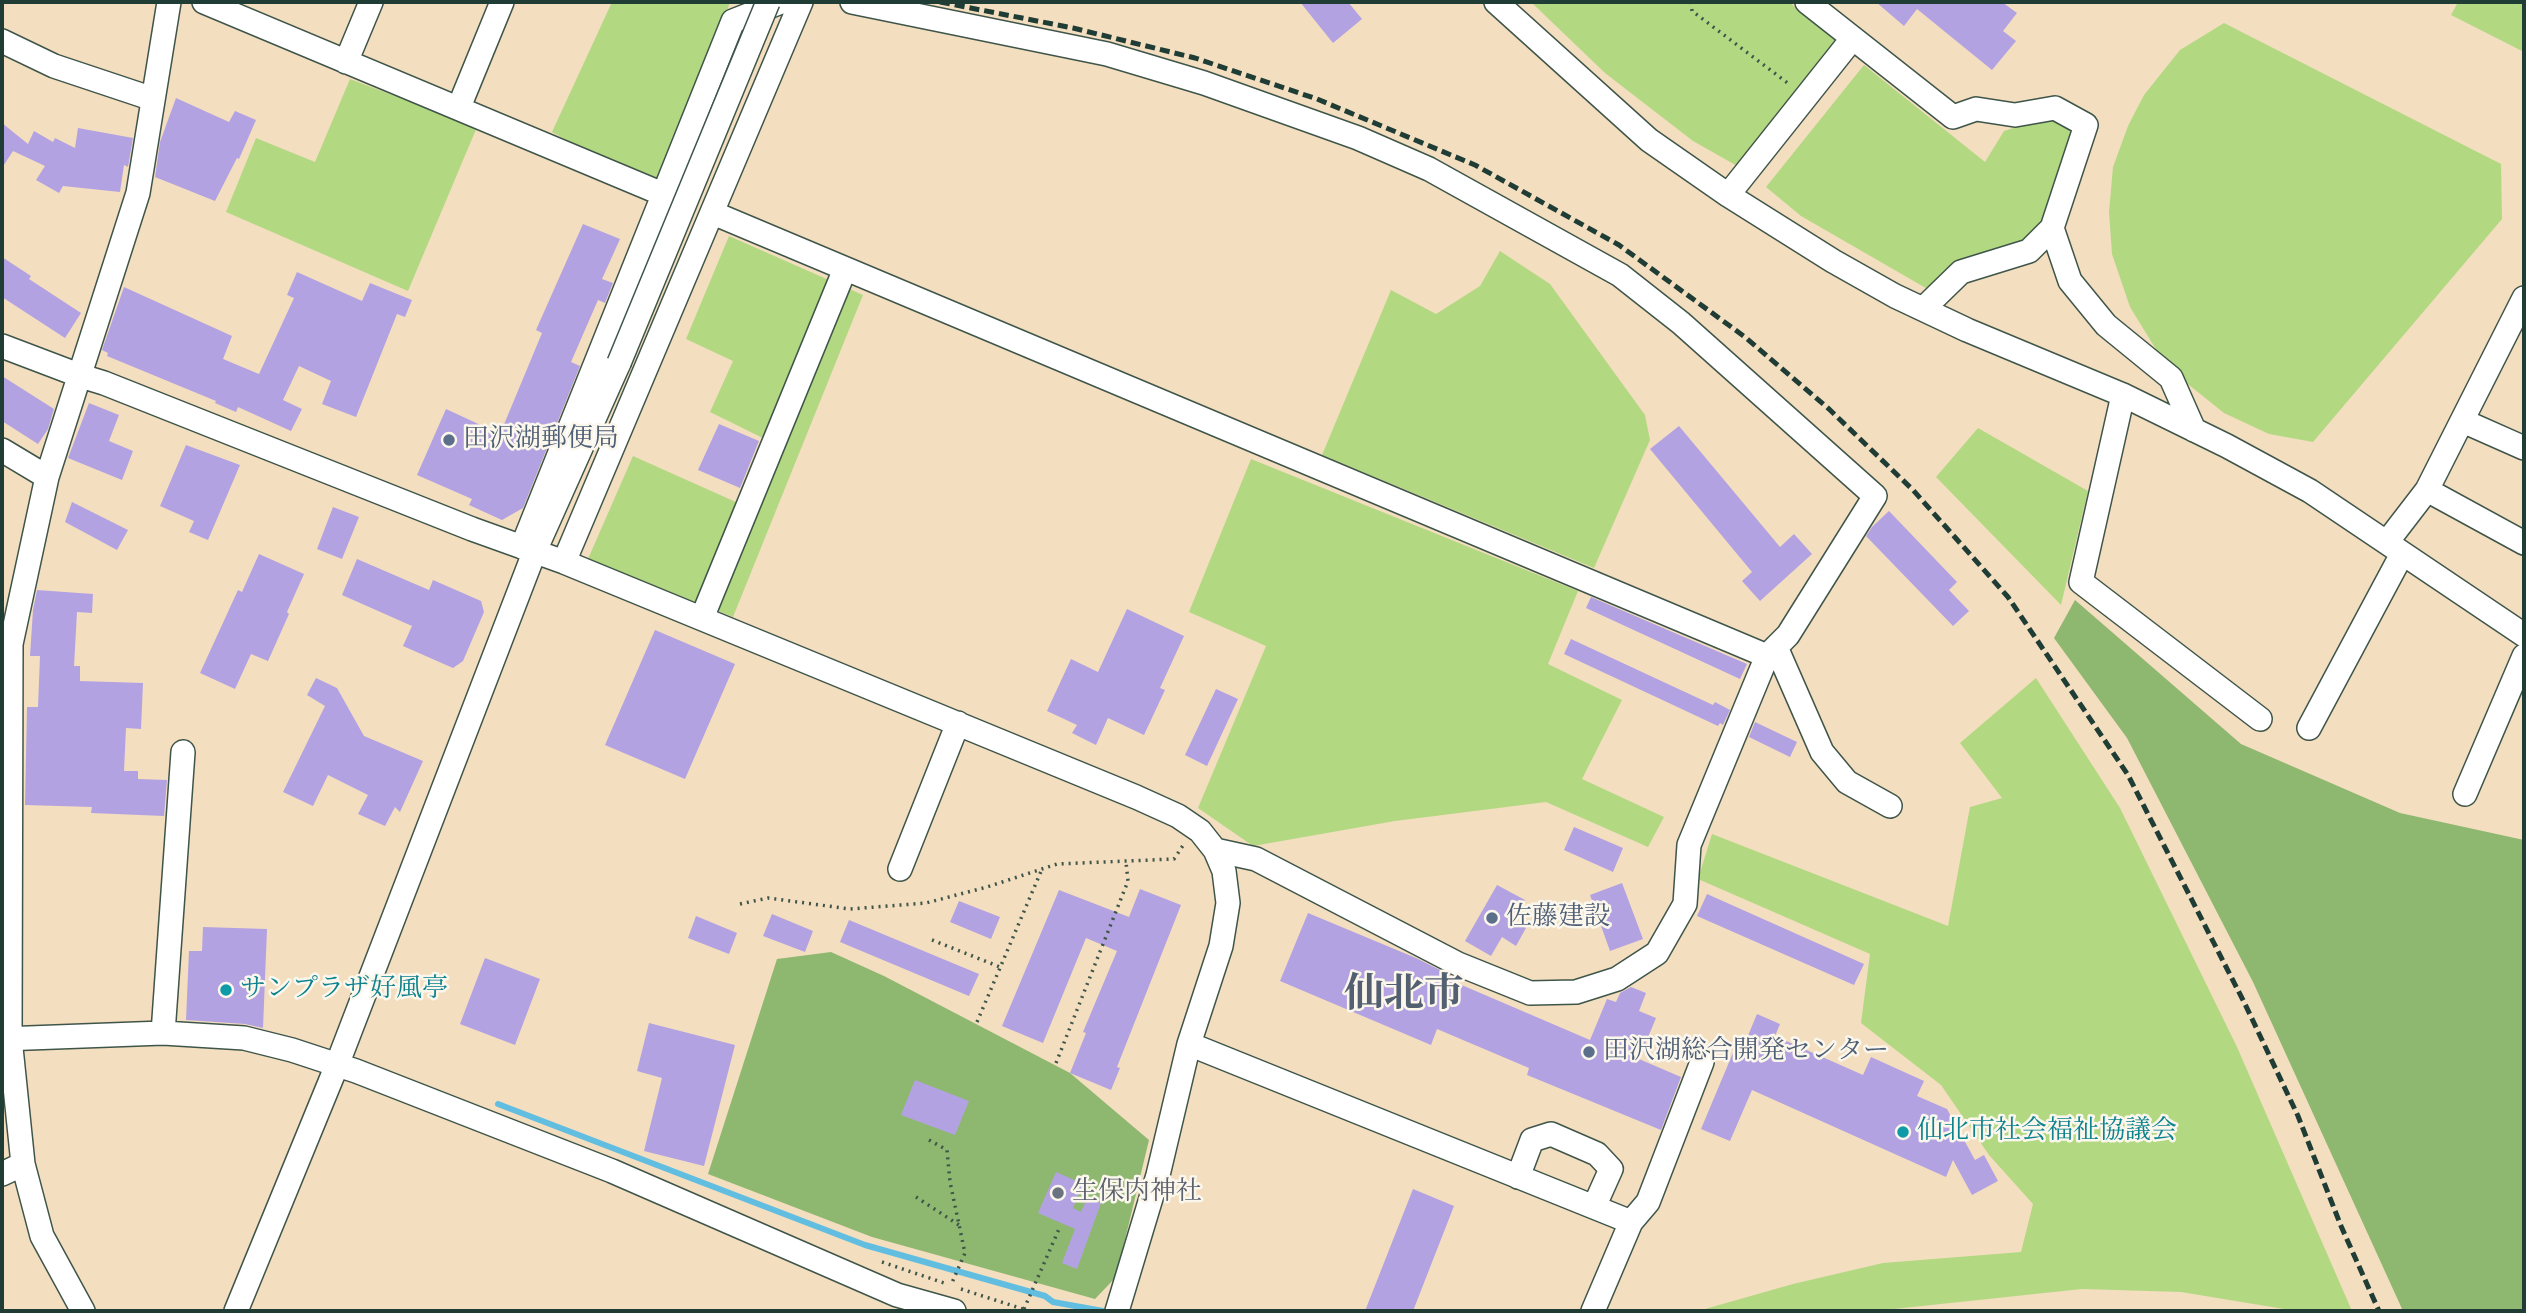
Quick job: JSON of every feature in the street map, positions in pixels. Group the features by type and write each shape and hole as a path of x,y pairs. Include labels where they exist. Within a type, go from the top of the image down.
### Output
{"street":[{"path":"83,1311 43,1236 23,1164 6,1039 6,725 11,644 47,477 138,193 169,2"},
{"path":"204,2 665,195"},
{"path":"346,62 371,2"},
{"path":"459,107 502,2"},
{"path":"528,550 619,363 768,2"},
{"path":"236,1311 337,1065 528,550 733,21 781,2"},
{"path":"564,562 801,2"},
{"path":"852,2 1107,54 1217,88 1358,138 1429,169 1620,275 1681,323 1875,496 1788,635 1772,651 1689,845 1685,904 1657,953 1617,979 1576,992 1530,993 1458,964 1256,859 1215,850"},
{"path":"1496,2 1649,140 1728,195 1833,261 1923,309 2123,395 2309,491 2524,635"},
{"path":"1807,2 1953,117 1976,109 2014,115 2055,108 2086,125 2052,228 2029,251 1961,272 1923,309"},
{"path":"1728,195 1852,38"},
{"path":"2,41 54,66 153,99"},
{"path":"713,213 1772,651 1822,752 1847,782 1890,806"},
{"path":"2052,228 2070,281 2106,325 2171,378 2194,430"},
{"path":"702,618 845,269"},
{"path":"2309,728 2395,548 2463,421 2524,298"},
{"path":"2,346 104,383 472,529 564,562 1136,797 1178,816 1194,827 1215,850 1224,871 1228,903 1220,946 1189,1044 1158,1175 1116,1311"},
{"path":"2123,395 2081,582 2260,719"},
{"path":"2463,421 2524,448"},
{"path":"2,450 47,477"},
{"path":"2427,490 2524,543"},
{"path":"2465,794 2524,656"},
{"path":"900,869 958,723"},
{"path":"163,1033 183,752"},
{"path":"6,1039 163,1033 244,1038 337,1065 612,1171 897,1295 954,1311"},
{"path":"1189,1044 1631,1222"},
{"path":"1593,1311 1631,1222 1648,1202 1702,1062"},
{"path":"1518,1177 1532,1140 1551,1134 1597,1154 1611,1169 1594,1207"},
{"path":"2,1174 23,1164"}],"path":[{"path":"1691,2 1692,11 1805,96"},
{"path":"740,904 768,898 850,909 926,903 1057,864 1174,859 1194,827"},
{"path":"1056,1063 1128,881 1126,862"},
{"path":"977,1022 1042,869"},
{"path":"932,940 1000,967"},
{"path":"929,1140 947,1150 965,1252 951,1285"},
{"path":"916,1197 959,1225"},
{"path":"1024,1310 1059,1228"}],"green space":[{"path":"612,2 730,2 665,195 552,132"},
{"path":"1531,2 1789,2 1836,41 1739,167 1693,141 1605,73"},
{"path":"2458,2 2524,2 2524,52 2451,15"},
{"path":"2224,23 2501,164 2502,219 2313,442 2269,434 2224,413 2189,385 2157,351 2130,307 2112,254 2109,212 2113,167 2128,126 2144,95 2180,50"},
{"path":"1864,65 1985,162 2004,131 2041,119 2075,126 2042,220 2026,239 1961,260 1931,291 1801,216 1766,187"},
{"path":"350,79 477,127 408,291 226,212 256,138 315,162"},
{"path":"729,236 863,295 733,617 588,559 633,456 747,507 773,443 710,412 733,361 686,339"},
{"path":"1500,251 1550,284 1645,415 1650,440 1594,568 1322,455 1391,290 1436,314 1480,286"},
{"path":"1978,428 2088,491 2061,605 1936,477"},
{"path":"1251,459 1578,591 1548,664 1622,700 1582,779 1664,817 1648,847 1546,802 1395,821 1253,846 1198,808 1266,646 1189,612"},
{"path":"2075,600 2241,744 2400,813 2524,840 2524,1311 2403,1311 2253,982 2127,738 2054,638"},
{"path":"2036,678 2120,808 2237,1047 2352,1311 2296,1311 2181,1292 2082,1289 1875,1311 1698,1311 1793,1284 1883,1263 2021,1252 2033,1204 1989,1155 1941,1085 1861,1023 1870,954 1698,879 1712,834 1948,926 1970,807 2002,798 1960,743"},
{"path":"831,952 884,976 1070,1073 1149,1140 1116,1277 1095,1299 872,1237 708,1174 777,959"}],"building":[{"path":"1300,2 1348,2 1362,19 1333,43"},
{"path":"1876,2 2002,2 2017,13 2003,31 2016,41 1992,70 1917,9 1904,26"},
{"path":"176,98 229,122 235,111 256,120 239,159 237,158 215,201 155,177 160,142"},
{"path":"2,123 28,144 34,131 53,142 55,138 75,148 78,128 133,138 128,167 124,165 120,192 63,186 59,193 36,180 45,166 13,151 2,168"},
{"path":"583,224 620,239 602,279 613,283 605,303 598,300 571,362 580,366 523,508 502,520 469,505 472,499 417,475 446,409 500,434 542,333 536,330"},
{"path":"2,257 31,276 29,279 81,313 65,338 2,297"},
{"path":"297,272 362,301 370,283 412,300 405,317 397,314 356,417 322,404 331,381 299,366 283,400 302,409 291,431 238,407 236,412 215,403 216,401 107,356 108,353 102,350 124,287 232,336 223,359 259,374 294,298 287,295"},
{"path":"2,376 54,409 48,429 38,444 2,421"},
{"path":"89,403 119,415 109,441 133,451 122,480 68,458"},
{"path":"719,424 759,441 740,488 698,470"},
{"path":"1679,426 1780,547 1794,534 1812,554 1760,601 1742,581 1752,572 1650,449"},
{"path":"186,445 240,465 208,540 189,532 194,521 160,506"},
{"path":"72,502 128,530 117,550 65,522"},
{"path":"333,507 359,517 342,559 317,549"},
{"path":"1889,511 1957,582 1949,590 1969,611 1953,626 1866,536"},
{"path":"259,554 304,574 268,661 251,654 235,689 200,673 238,590 242,592"},
{"path":"357,559 429,590 433,580 481,601 484,612 463,661 453,668 403,646 412,626 342,595"},
{"path":"37,590 93,594 92,613 77,612 74,666 80,666 80,681 143,683 141,729 126,728 124,771 138,771 138,779 167,780 164,816 91,813 92,807 25,805 27,707 38,707 40,656 30,656"},
{"path":"1591,597 1747,664 1740,679 1586,608"},
{"path":"1127,609 1184,636 1160,688 1165,690 1144,735 1108,718 1096,745 1072,733 1077,725 1047,711 1071,659 1098,672"},
{"path":"655,630 735,664 685,779 605,745"},
{"path":"1571,639 1713,705 1715,702 1730,710 1723,725 1720,723 1718,726 1564,654"},
{"path":"316,678 337,688 364,736 423,761 400,812 395,807 385,826 358,814 368,795 328,775 313,806 283,792 325,706 307,695"},
{"path":"1216,689 1238,699 1207,766 1185,755"},
{"path":"1755,722 1797,742 1790,757 1749,737"},
{"path":"1574,827 1623,848 1613,872 1564,850"},
{"path":"1622,883 1643,939 1610,951 1590,895"},
{"path":"1497,885 1525,900 1513,920 1526,928 1516,946 1502,937 1491,956 1465,941"},
{"path":"1140,889 1181,905 1117,1067 1120,1068 1111,1090 1070,1073 1086,1033 1083,1032 1117,951 1086,938 1043,1043 1002,1026 1059,890 1129,917"},
{"path":"1707,894 1864,964 1854,985 1697,916"},
{"path":"959,901 1000,917 991,939 950,922"},
{"path":"1308,913 1416,958 1458,979 1457,983 1590,1040 1607,999 1616,1002 1620,993 1631,987 1646,993 1639,1011 1656,1018 1639,1059 1681,1077 1661,1130 1527,1075 1529,1068 1437,1029 1431,1045 1280,981"},
{"path":"772,914 813,931 805,952 763,936"},
{"path":"696,916 737,933 729,954 688,938"},
{"path":"849,920 979,974 969,996 840,942"},
{"name":"サンプラザ好風亭","path":"203,927 267,929 263,1028 245,1024 186,1020 189,951 202,951"},
{"path":"485,958 540,979 515,1045 460,1024"},
{"name":"仙北市社会福祉協議会","path":"1757,1014 1780,1024 1775,1036 1863,1075 1871,1057 1924,1081 1917,1096 1947,1109 1975,1160 1984,1155 1998,1181 1972,1195 1953,1160 1946,1177 1752,1090 1730,1141 1701,1129 1735,1048 1742,1050"},
{"path":"649,1023 735,1045 704,1166 644,1151 662,1078 637,1071"},
{"path":"915,1080 969,1101 955,1135 901,1115"},
{"path":"1056,1172 1083,1184 1073,1208 1081,1212 1087,1198 1101,1203 1077,1269 1062,1263 1075,1229 1038,1213"},
{"path":"1413,1189 1454,1206 1413,1311 1365,1311"}],"waterway":[{"path":"498,1104 865,1245 1045,1296 1053,1302 1103,1311"}],"railway":[{"path":"940,2 1073,28 1195,58 1317,99 1475,165 1619,245 1745,337 1829,409 1913,490 2008,597 2128,775 2245,1004 2298,1116 2341,1226 2379,1311"}],"place":[{"name":"田沢湖郵便局","path":"449,440"},
{"name":"佐藤建設","path":"1492,918"},
{"name":"サンプラザ好風亭","path":"226,990"},
{"name":"田沢湖総合開発センター","path":"1589,1052"},
{"name":"仙北市社会福祉協議会","path":"1903,1132"},
{"name":"生保内神社","path":"1058,1193"}],"district":[{"name":"仙北市","path":"1404,996"}]}
